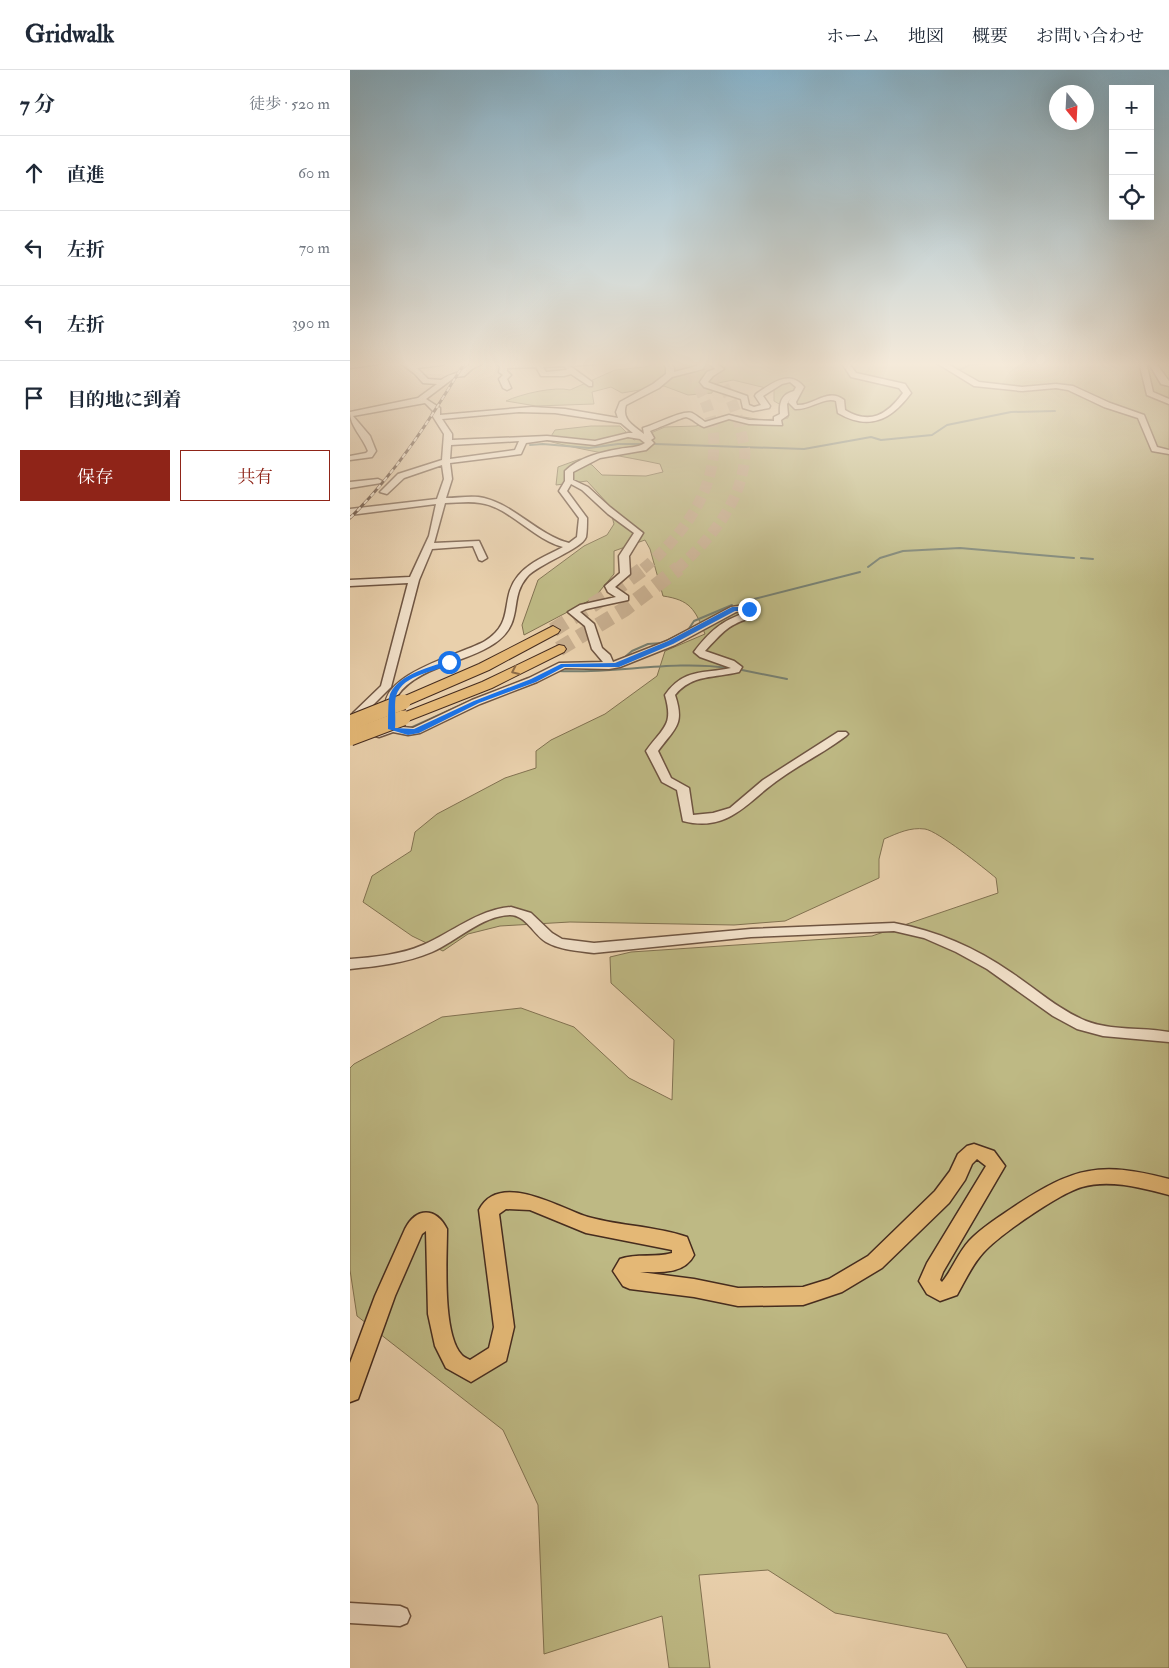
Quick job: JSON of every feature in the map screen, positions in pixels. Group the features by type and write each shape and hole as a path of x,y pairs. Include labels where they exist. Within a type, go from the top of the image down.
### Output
{"highway":[{"path":"350,723 484,667 553,630"},
{"path":"350,742 487,684 559,649"}],"main road":[{"path":"350,1392 385,1296 415,1229 426,1219 437,1228 436,1280 441,1332 452,1360 471,1372 498,1354 504,1327 489,1210 503,1201 531,1202 586,1225 680,1243 684,1255 680,1260 670,1264 650,1262 627,1265 624,1271 630,1280 694,1288 738,1297 803,1296 835,1286 874,1262 942,1197 958,1175 965,1159 974,1151 983,1152 990,1157 996,1166 976,1196 934,1269 930,1281 940,1292 950,1289 977,1247 993,1232 1062,1188 1081,1179 1110,1176 1128,1177 1169,1187"}],"street":[{"path":"350,458 369,455 372,451 366,437"},
{"path":"350,742 357,715 386,687 414,580 429,546 448,480 446,463 448,437"},
{"path":"523,440 547,438 595,443 622,437"},
{"path":"637,437 650,438 649,437"},
{"path":"1150,437 1150,443 1153,448 1169,452"},
{"path":"447,443 525,438 523,440"},
{"path":"392,729 393,696 398,687 410,677 488,644 501,634 510,621 513,594 521,578 527,571 572,546 581,538 583,518 563,492 568,481 569,471 582,462 605,454 644,448 650,443 645,438"},
{"path":"384,492 399,477 422,468 453,460 518,452 523,440"},
{"path":"350,485 378,481"},
{"path":"568,481 586,488 606,509 639,533"},
{"path":"350,512 441,501 490,501 555,542 572,546"},
{"path":"609,666 606,657 597,650 594,635 589,624 573,612 583,607 625,598 611,590 610,586 625,574 624,556 639,533 644,531 643,527 629,519 621,511"},
{"path":"429,546 476,543 482,558"},
{"path":"350,583 414,580"},
{"path":"738,603 752,603 758,610 758,614 733,620 724,625 700,652 709,658 730,661 737,667 735,670 696,675 683,680 675,687 670,695 675,711 674,721 652,751 666,780 683,788 687,818 695,820 735,809 766,782 826,747 842,734"},
{"path":"350,742 392,729 408,732 416,731 476,702 533,680 563,665 616,665 671,643 734,609 749,609 751,615 748,616"},
{"path":"350,964 381,961 425,950 482,918 509,911 524,914 547,936 577,947 594,948 751,933 894,927 911,929 946,941 974,955 1061,1014 1084,1026 1106,1032 1169,1037"},
{"path":"350,1613 400,1616"}],"shaded area":[{"path":"551,437 631,437 634,440 642,437 1169,437 1169,1668 967,1668 947,1634 835,1613 768,1570 699,1575 710,1668 669,1668 662,1616 544,1654 538,1505 503,1430 357,1316 350,1270 350,1068 354,1064 442,1017 521,1008 574,1027 629,1078 672,1100 674,1040 611,983 610,957 631,952 872,936 998,893 996,878 961,850 931,831 914,829 884,839 879,859 879,878 785,921 734,925 570,922 500,926 468,934 443,951 412,936 363,902 372,876 411,851 415,832 437,814 505,778 536,768 536,751 551,740 605,714 657,676 665,651 705,634 698,618 686,603 663,596 650,549 645,540 614,551 614,574 594,598 524,635 522,625 538,580 584,546 607,535 614,524 609,505 587,481 556,485 558,467 580,459 592,465 602,475 646,476 663,472 660,464 548,441"}],"waterway":[{"path":"655,444 804,449 871,437 881,440 916,437"},
{"path":"530,445 543,444 589,448 618,444 645,444"},
{"path":"868,567 880,558 903,551 960,548 1074,558"},
{"path":"1081,558 1093,559"},
{"path":"746,601 860,572"},
{"path":"626,656 632,651 648,644 662,643 688,630 694,621 732,605"},
{"path":"557,671 600,671 664,666 729,668"},
{"path":"742,670 787,679"},
{"path":"408,729 472,700 534,676"}],"tunnel":[{"path":"643,569 686,524 701,499 710,473 714,446 713,437"},
{"path":"677,569 713,532 731,504 743,472 745,455 742,437"},
{"path":"553,630 605,597 644,568"},
{"path":"559,649 625,609 679,568"}],"railway":[{"path":"350,518 383,482 417,437"}],"route":[{"path":"449,662 410,677 398,687 393,696 392,729 408,732 416,731 476,702 516,688 550,673 563,665 616,665 671,643 734,609 749,609"}]}
